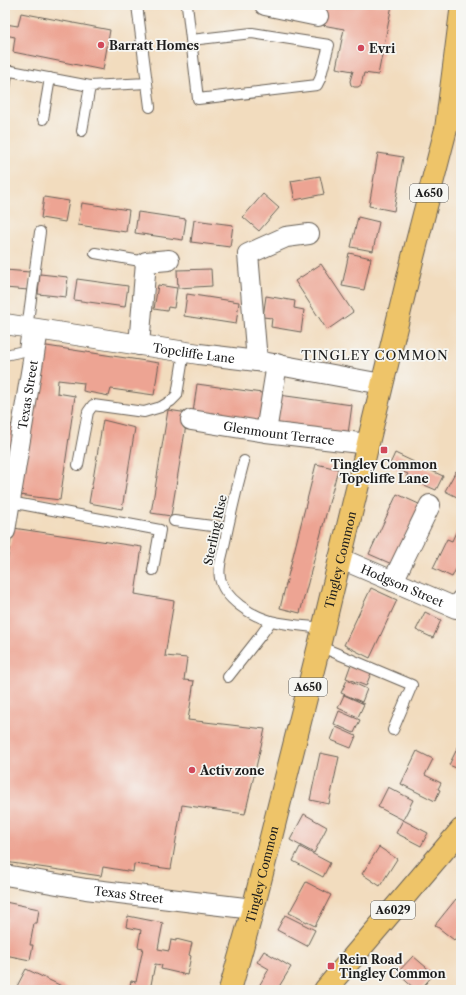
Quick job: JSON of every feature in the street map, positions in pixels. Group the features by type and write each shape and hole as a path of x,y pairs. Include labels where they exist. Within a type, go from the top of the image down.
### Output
{"main road":[{"name":"Tingley Common","path":"230,990 253,909 413,257 446,129 461,12"},
{"name":"Tingley Common","path":"446,129 461,100"},
{"name":"A6029","path":"325,990 461,830"}],"street":[{"path":"265,5 318,16"},
{"path":"458,5 461,12"},
{"path":"257,361 248,254 286,237 309,234"},
{"path":"139,345 146,262 169,260"},
{"name":"Topcliffe Lane","path":"5,324 184,352 277,364 382,384"},
{"name":"Texas Street","path":"5,531 33,329"},
{"path":"266,432 277,364"},
{"name":"Glenmount Terrace","path":"191,420 266,432 368,444"},
{"path":"393,581 430,504"},
{"name":"Hodgson Street","path":"339,558 456,608 461,600"},
{"name":"Texas Street","path":"5,875 86,889 253,909"}],"lane":[{"path":"137,5 150,107"},
{"path":"187,5 191,40 198,99 317,85 329,45 252,33 191,40"},
{"path":"5,88 7,74 11,71 90,86 147,83"},
{"path":"43,119 50,78"},
{"path":"82,131 90,86"},
{"path":"5,355 24,351 33,329 40,232"},
{"path":"95,253 146,262"},
{"path":"78,465 88,412 93,405 144,412 161,407 177,395 184,352"},
{"name":"Sterling Rise","path":"244,462 227,528 220,565 219,577 227,593 237,604 271,621 320,637 412,685 393,730"},
{"path":"10,502 160,530 153,570"},
{"path":"174,521 227,528"},
{"path":"228,677 271,621"}],"building":[{"name":"Evri","path":"295,5 392,5 378,75 364,73 361,85 354,87 351,85 350,81 353,71 336,68 344,29 317,24"},
{"path":"21,13 110,30 103,70 13,52 15,37 5,35 5,24 18,26"},
{"path":"378,153 403,157 394,211 369,206"},
{"path":"320,176 324,194 295,200 291,181"},
{"path":"263,194 279,208 259,231 243,217"},
{"path":"44,197 69,201 65,222 41,218"},
{"path":"82,203 129,210 126,232 78,225"},
{"path":"138,212 186,219 183,240 135,233"},
{"path":"358,217 379,222 373,251 351,247"},
{"path":"194,220 233,225 230,247 191,242"},
{"path":"349,253 371,258 364,290 342,286"},
{"path":"321,264 353,312 327,330 295,281"},
{"path":"211,269 212,286 178,288 177,270"},
{"path":"5,270 30,272 28,290 5,288"},
{"path":"40,274 68,277 66,297 38,294"},
{"path":"77,279 128,286 125,307 74,300"},
{"path":"158,285 177,288 174,308 168,307 167,311 154,309"},
{"path":"460,289 461,300 458,300"},
{"path":"187,294 239,302 236,324 184,316"},
{"path":"266,296 295,301 294,308 304,310 301,332 271,327 272,318 263,317"},
{"path":"40,345 159,363 154,395 111,389 109,396 83,391 84,383 58,380 57,393 75,396 60,500 19,495"},
{"path":"197,384 269,394 266,423 193,413"},
{"path":"279,395 352,405 348,434 275,424"},
{"path":"168,410 188,413 171,516 151,513"},
{"path":"103,420 135,428 122,509 89,503"},
{"path":"5,424 18,425 5,505"},
{"path":"395,453 443,476 436,490 406,477 408,474 389,466"},
{"path":"316,464 338,469 300,613 280,608"},
{"path":"456,471 461,473 461,499 445,491"},
{"path":"397,494 421,505 394,565 369,554"},
{"path":"13,528 142,547 135,594 174,601 165,656 187,658 184,680 194,681 188,720 265,729 245,814 182,805 171,869 134,864 133,872 103,867 101,876 5,862 5,573"},
{"path":"456,532 461,534 461,559 452,577 433,568 447,539 452,541"},
{"path":"371,588 397,600 370,658 344,645"},
{"path":"425,612 441,620 433,638 416,630"},
{"path":"351,664 371,673 366,686 346,678"},
{"path":"347,680 367,689 362,702 341,693"},
{"path":"344,695 364,704 358,717 338,708"},
{"path":"339,711 360,720 354,733 334,724"},
{"path":"336,727 356,736 351,748 331,740"},
{"path":"461,741 461,770 449,765"},
{"path":"417,751 433,759 425,775 441,783 438,789 440,790 435,801 401,784"},
{"path":"320,753 339,757 329,804 310,800"},
{"path":"388,787 413,800 403,820 378,807"},
{"path":"304,814 327,827 314,853 290,840"},
{"path":"403,820 428,833 421,846 396,833"},
{"path":"300,847 330,863 323,877 293,861"},
{"path":"379,847 397,859 380,886 362,874"},
{"path":"306,882 331,895 315,926 289,913"},
{"path":"456,899 461,903 461,932 454,940 435,925"},
{"path":"5,902 39,909 37,923 34,923 30,945 33,945 30,960 5,955 5,928 7,918 5,917"},
{"path":"285,915 315,930 307,946 277,930"},
{"path":"128,916 163,923 158,949 169,951 171,940 176,941 176,939 192,943 187,975 161,969 162,965 155,964 150,990 129,990 131,981 136,982 143,948 138,947 141,930 126,927"},
{"path":"264,951 291,967 277,990 266,990 259,986 269,969 257,962"},
{"path":"413,956 434,974 420,990 416,990 397,973"},
{"path":"26,969 70,990 15,990"}],"place":[{"name":"Barratt Homes","path":"101,45"},
{"name":"Evri","path":"361,48"},
{"name":"Tingley Common Topcliffe Lane","path":"384,450"},
{"name":"Activ zone","path":"192,770"},
{"name":"Rein Road Tingley Common","path":"331,966"}],"district":[{"name":"TINGLEY COMMON","path":"375,355"}]}
